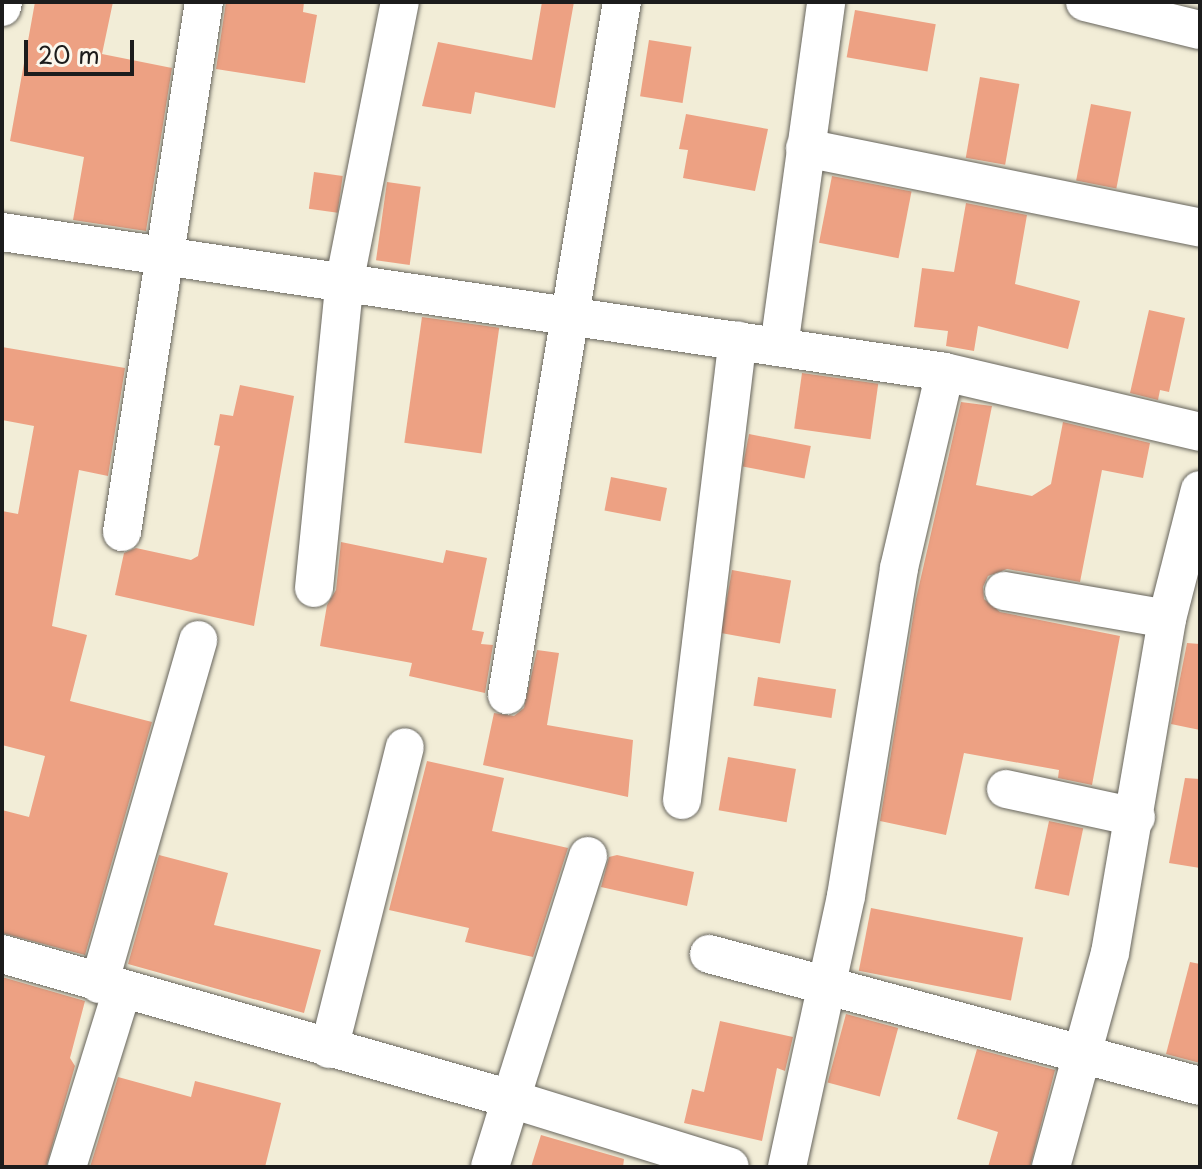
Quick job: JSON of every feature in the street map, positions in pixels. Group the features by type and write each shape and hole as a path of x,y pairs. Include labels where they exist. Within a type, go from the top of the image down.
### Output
{"street":[{"path":"122,532 204,2"},
{"path":"314,588 345,279 400,2"},
{"path":"507,695 567,315 622,2"},
{"path":"779,347 826,2"},
{"path":"1085,2 1200,30"},
{"path":"805,148 1200,228"},
{"path":"2,232 164,257 345,279 945,372 1200,432"},
{"path":"682,800 738,340"},
{"path":"787,1167 827,985 899,568 945,372"},
{"path":"1051,1167 1110,953 1136,817 1167,619 1200,490"},
{"path":"1004,591 1167,619"},
{"path":"67,1167 198,640"},
{"path":"329,1049 405,747"},
{"path":"1006,789 1136,817"},
{"path":"490,1167 588,856"},
{"path":"2,954 511,1099 730,1167"},
{"path":"709,954 1200,1086"}],"building":[{"path":"35,2 113,2 102,54 172,68 146,231 73,220 84,157 10,141"},
{"path":"226,2 304,2 303,12 317,15 305,83 216,69"},
{"path":"542,2 574,2 555,108 475,92 471,114 422,106 438,42 532,60"},
{"path":"855,10 936,24 927,72 847,57"},
{"path":"649,40 691,47 683,103 640,96"},
{"path":"980,77 1019,84 1005,165 966,158"},
{"path":"1091,104 1131,112 1116,188 1076,181"},
{"path":"686,114 768,129 755,191 683,178 688,150 679,149"},
{"path":"314,172 343,176 338,213 309,209"},
{"path":"832,176 912,191 899,258 819,243"},
{"path":"387,182 421,187 410,265 376,260"},
{"path":"966,203 1027,215 1015,284 1080,301 1068,349 978,326 974,351 946,346 948,331 914,327 922,268 954,272"},
{"path":"1149,310 1185,318 1169,392 1160,390 1158,400 1130,393"},
{"path":"422,317 499,328 482,454 404,443"},
{"path":"2,347 125,368 108,476 79,470 52,626 87,635 70,701 152,722 85,955 2,933 2,810 29,817 45,756 2,745 2,511 18,514 34,426 2,420"},
{"path":"802,373 878,384 870,439 794,428"},
{"path":"240,385 294,396 254,626 115,595 124,553 136,548 191,560 198,556 220,446 214,445 220,414 233,416"},
{"path":"961,402 992,406 976,485 1032,496 1051,484 1063,422 1150,443 1143,478 1102,470 1080,582 1007,569 988,576 983,587 984,599 1000,612 1120,636 1092,785 1058,778 1059,770 964,753 946,835 880,821 916,599"},
{"path":"749,434 811,446 805,478 743,466"},
{"path":"611,477 667,488 660,521 605,510"},
{"path":"341,542 443,563 446,550 487,558 472,630 484,632 481,644 493,645 485,693 409,676 412,663 320,646 327,605 336,590"},
{"path":"732,570 791,580 780,643 721,633"},
{"path":"1187,643 1200,644 1200,730 1171,724"},
{"path":"537,650 559,653 547,725 633,740 628,797 483,765 494,713 514,716 524,708"},
{"path":"758,677 836,689 831,718 753,706"},
{"path":"728,757 796,769 787,822 719,810"},
{"path":"427,761 504,778 492,831 568,848 533,957 465,942 469,928 389,910"},
{"path":"1185,778 1200,779 1200,868 1169,863"},
{"path":"1049,821 1083,828 1069,896 1035,888"},
{"path":"159,855 228,873 214,925 321,950 304,1013 128,964"},
{"path":"617,855 694,872 687,906 601,887 609,857"},
{"path":"871,908 1023,938 1011,1000 859,971"},
{"path":"1190,962 1200,964 1200,1063 1166,1054"},
{"path":"2,977 85,1001 70,1058 75,1066 46,1167 2,1167"},
{"path":"846,1014 898,1028 880,1097 828,1083"},
{"path":"720,1021 793,1037 785,1071 777,1068 762,1141 684,1123 692,1089 704,1092"},
{"path":"977,1049 1055,1070 1030,1167 988,1167 998,1132 957,1119"},
{"path":"118,1077 191,1097 195,1081 281,1103 265,1167 90,1167"},
{"path":"541,1135 624,1159 623,1167 531,1167"}]}
